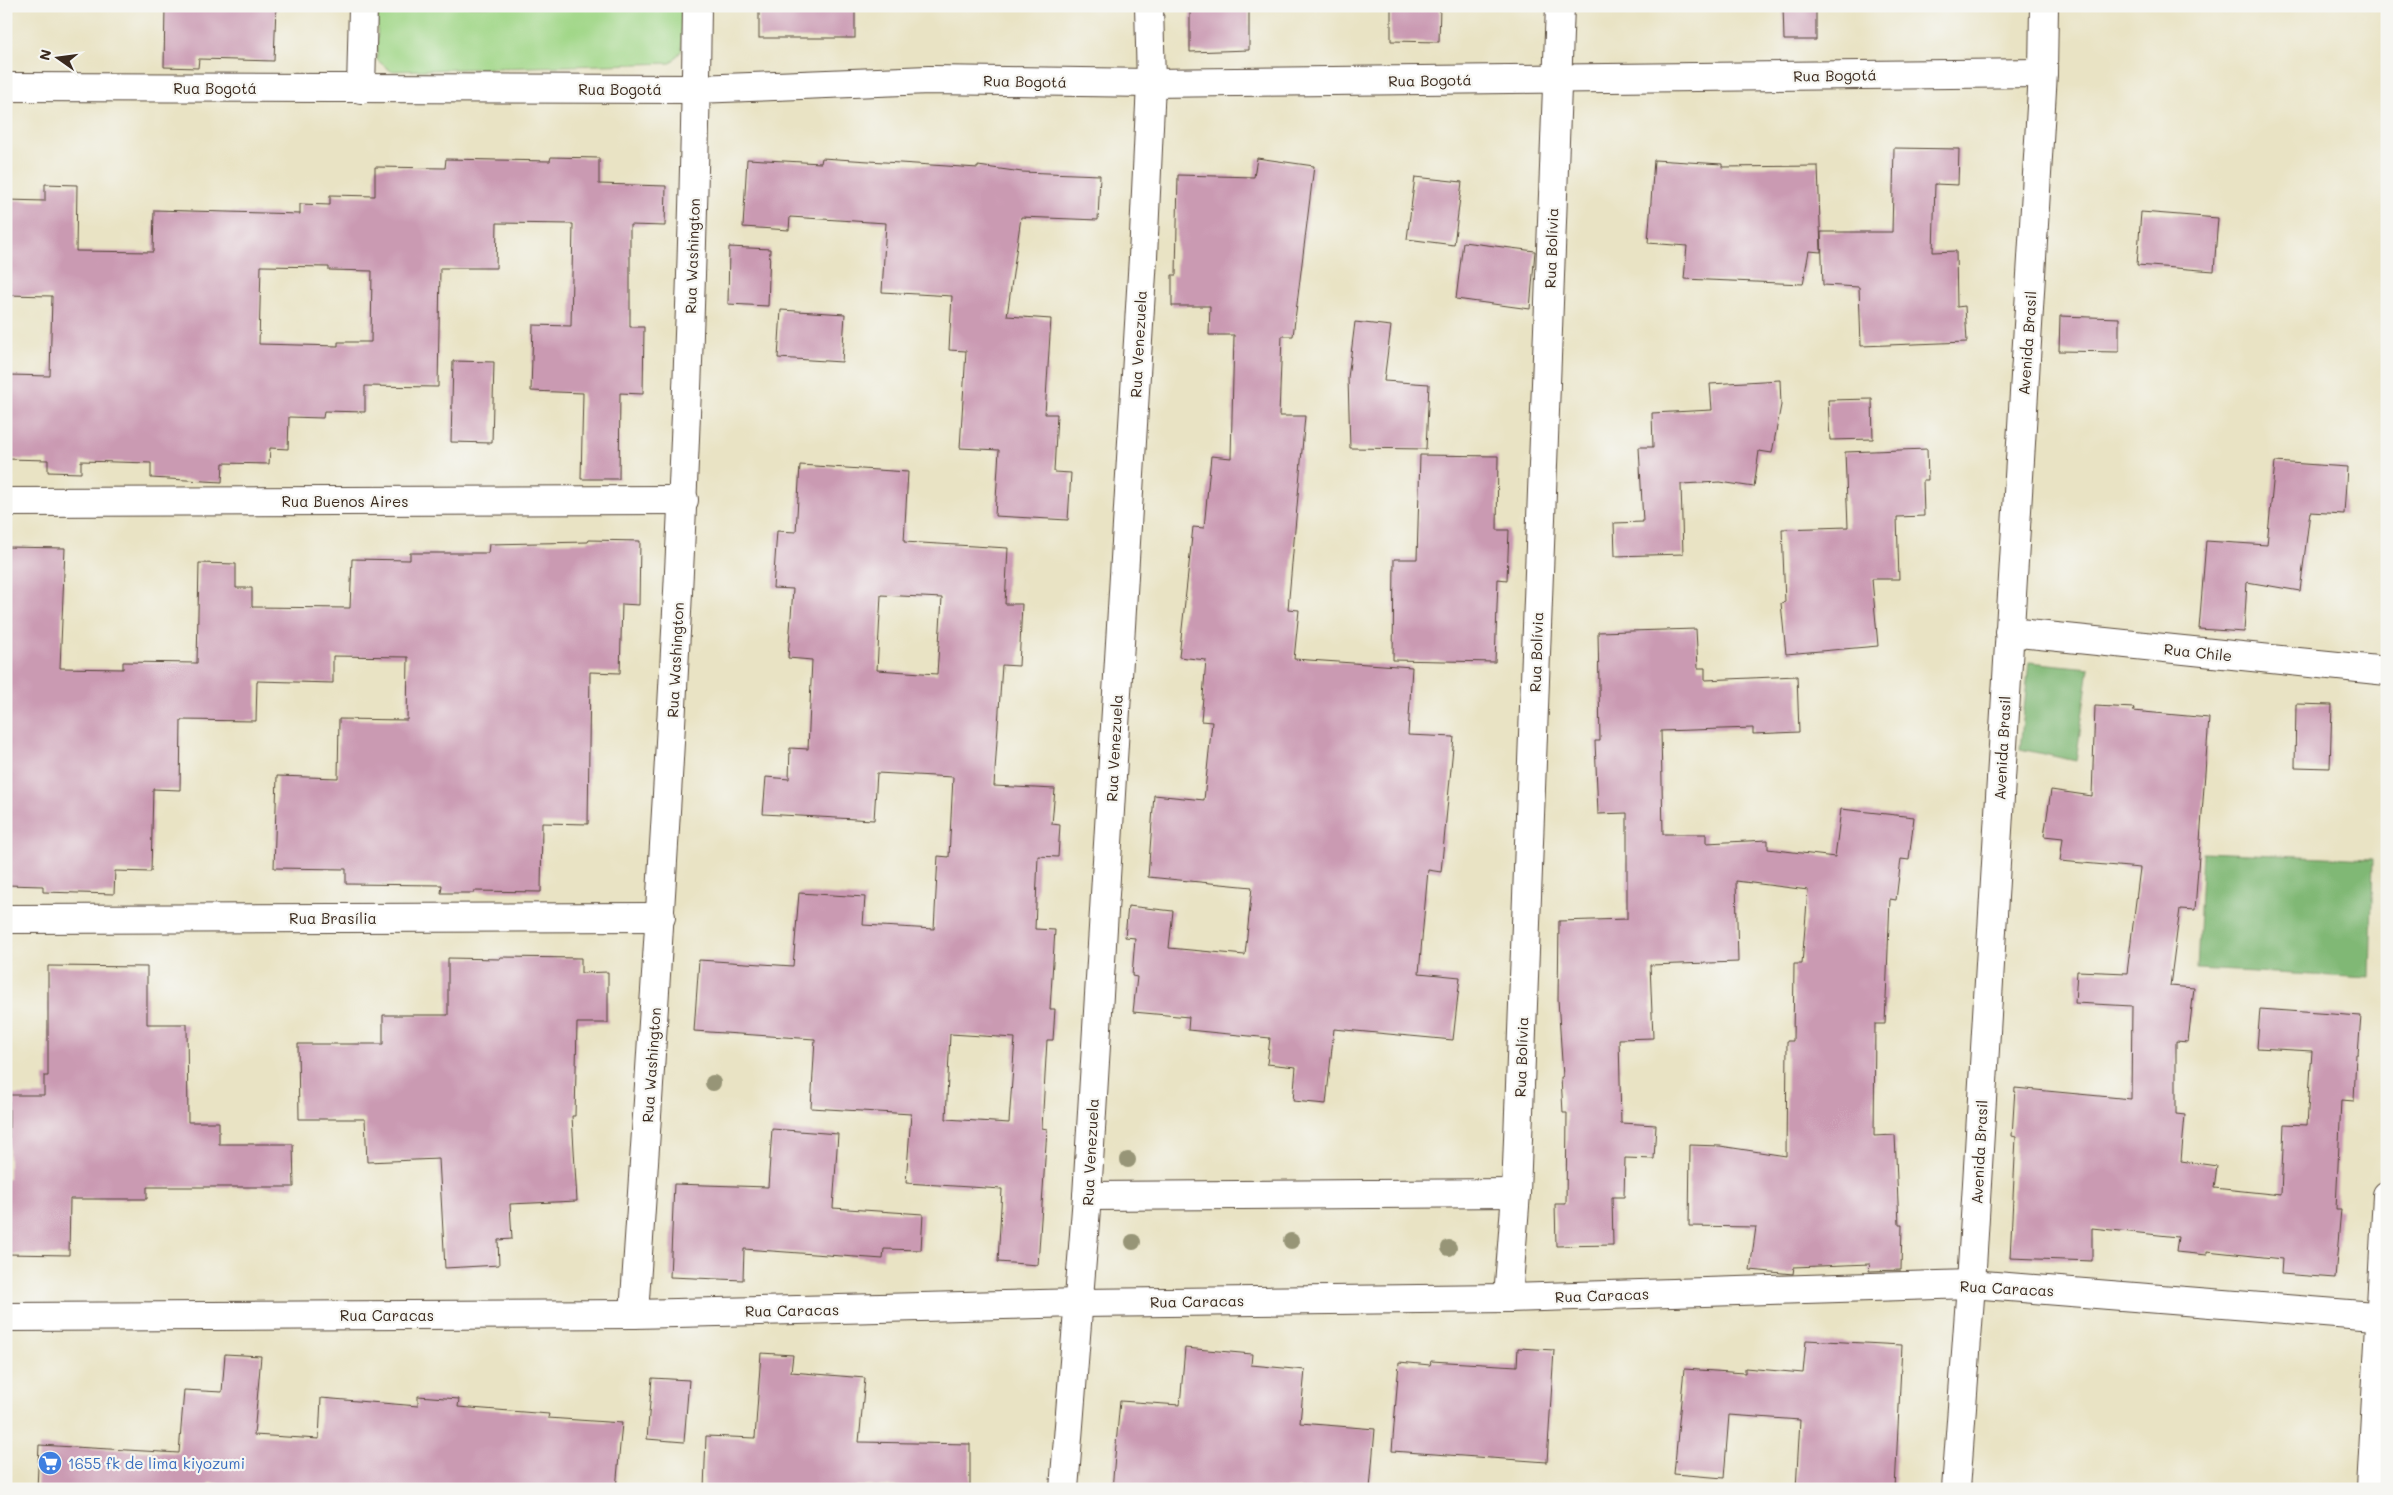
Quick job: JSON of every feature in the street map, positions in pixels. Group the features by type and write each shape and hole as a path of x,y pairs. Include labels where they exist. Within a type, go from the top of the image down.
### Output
{"street":[{"path":"361,89 363,6"},
{"name":"Rua Washington","path":"634,1314 661,917 684,500 697,6"},
{"name":"Rua Venezuela","path":"1064,1489 1087,1196 1143,257 1151,83 1149,6"},
{"name":"Rua Bolívia","path":"1508,1298 1516,1193 1560,6"},
{"name":"Avenida Brasil","path":"1956,1489 1971,1284 2043,73 2044,6"},
{"name":"Rua Bogotá","path":"6,87 696,89 929,80 1151,83 2043,73"},
{"name":"Rua Buenos Aires","path":"6,502 684,500"},
{"name":"Rua Chile","path":"2009,632 2387,671"},
{"name":"Rua Brasília","path":"6,919 661,917"},
{"path":"1087,1196 1516,1193"},
{"path":"2370,1489 2384,1316 2387,1195"},
{"name":"Rua Caracas","path":"6,1317 634,1314 1080,1303 1508,1298 1971,1284 2384,1316"}],"green space":[{"path":"378,6 681,6 682,50 671,63 391,71 377,60"},
{"path":"2029,662 2089,668 2076,761 2020,749"},
{"path":"2203,852 2373,859 2370,978 2197,969"}],"building":[{"path":"165,6 276,6 274,61 199,59 198,68 164,67"},
{"path":"759,6 855,6 855,38 759,38"},
{"path":"1190,6 1249,6 1249,50 1190,52"},
{"path":"1391,6 1440,6 1439,42 1391,41"},
{"path":"1783,6 1816,6 1816,40 1784,40"},
{"path":"1894,148 1959,149 1958,185 1935,184 1933,252 1956,251 1957,307 1965,306 1967,342 1861,346 1859,287 1823,285 1821,232 1892,232"},
{"path":"551,157 599,158 599,184 666,186 665,226 630,225 630,327 644,327 643,394 620,393 619,479 581,479 583,393 531,391 533,325 571,326 573,224 497,223 496,268 440,268 438,387 365,386 365,412 324,411 323,418 289,417 288,449 270,448 269,464 223,463 222,482 151,478 151,463 81,461 81,473 48,472 48,460 7,459 9,375 50,376 52,296 6,295 7,200 45,201 45,184 77,185 76,251 153,252 154,210 300,214 300,204 330,205 330,195 375,196 375,167 445,168 446,159 550,161","holes":["261,266 329,267 329,270 372,271 371,342 338,342 338,346 259,344"]},
{"path":"822,158 978,168 978,166 1022,172 1100,175 1098,220 1021,217 1007,316 1051,319 1045,414 1057,414 1054,472 1071,473 1068,520 995,516 999,450 960,448 966,351 949,350 952,296 882,292 886,223 790,217 789,230 743,227 747,159 821,163"},
{"path":"1257,158 1314,166 1293,336 1282,336 1279,416 1305,416 1288,609 1299,610 1294,659 1412,667 1408,735 1454,737 1441,872 1428,870 1419,973 1460,977 1453,1040 1334,1029 1326,1104 1293,1101 1296,1067 1267,1064 1270,1038 1188,1030 1189,1017 1133,1012 1137,977 1132,976 1135,938 1125,937 1128,906 1173,911 1169,948 1245,955 1252,887 1148,877 1154,795 1204,800 1212,722 1201,721 1206,660 1179,657 1193,527 1204,528 1211,456 1231,458 1234,335 1209,335 1210,306 1172,306 1172,275 1176,275 1178,175 1254,177"},
{"path":"1654,160 1722,164 1722,167 1818,166 1821,252 1809,251 1803,284 1684,279 1687,246 1648,243"},
{"path":"1415,177 1462,182 1454,245 1407,239"},
{"path":"2141,212 2218,218 2214,271 2137,265"},
{"path":"1463,242 1535,251 1530,309 1456,299"},
{"path":"729,247 770,249 768,306 728,304"},
{"path":"781,310 845,314 842,362 778,358"},
{"path":"2060,316 2119,318 2119,352 2059,351"},
{"path":"1355,322 1391,326 1384,381 1429,384 1426,449 1350,448 1348,378"},
{"path":"453,361 494,362 492,443 451,442"},
{"path":"1780,380 1781,405 1772,453 1759,451 1754,487 1720,482 1681,484 1683,554 1615,556 1614,523 1643,522 1639,447 1653,447 1652,413 1712,410 1710,384"},
{"path":"1872,399 1873,439 1830,440 1828,400"},
{"path":"1927,449 1928,480 1923,480 1924,516 1897,517 1899,579 1872,579 1878,646 1786,654 1781,603 1785,602 1782,529 1848,527 1845,452"},
{"path":"1420,455 1498,456 1497,530 1509,530 1507,580 1498,579 1495,662 1393,660 1394,559 1417,559"},
{"path":"2275,462 2347,467 2344,514 2310,512 2300,591 2247,582 2244,632 2199,629 2206,541 2267,545"},
{"path":"800,465 908,472 904,542 1008,548 1005,604 1022,604 1019,666 1002,665 994,786 1055,789 1052,824 1060,825 1058,857 1038,856 1035,929 1055,930 1050,1009 1055,1009 1053,1040 1047,1040 1042,1128 1047,1129 1038,1265 998,1262 1002,1189 906,1183 911,1114 811,1108 815,1039 694,1031 699,960 793,966 799,893 865,897 863,925 934,929 938,856 949,857 953,777 877,773 874,820 763,814 766,777 789,779 790,748 808,749 812,660 788,658 793,589 773,588 777,531 796,532","holes":["881,595 942,598 937,674 877,670","950,1034 1015,1038 1009,1123 946,1119"]},
{"path":"589,540 640,541 639,605 622,604 620,673 590,672 588,824 542,823 541,892 474,891 474,893 441,893 442,885 346,884 346,869 274,868 277,776 338,778 339,719 407,720 408,657 333,656 333,683 257,681 256,721 181,720 180,790 153,789 151,872 115,871 114,894 43,892 43,886 6,885 6,547 65,548 60,668 123,669 123,662 197,663 199,563 236,564 236,588 252,588 252,607 350,608 352,559 410,560 410,553 488,553 489,544 588,542"},
{"path":"1696,629 1698,668 1705,668 1705,680 1797,676 1799,732 1753,734 1753,728 1661,731 1663,834 1706,834 1706,843 1768,840 1768,849 1835,857 1841,809 1914,817 1909,860 1901,859 1896,900 1890,899 1885,1024 1875,1024 1874,1136 1895,1135 1899,1225 1902,1225 1901,1270 1869,1271 1870,1264 1794,1267 1793,1274 1750,1270 1756,1227 1689,1226 1690,1145 1720,1146 1786,1156 1787,1041 1793,1041 1794,964 1802,964 1808,890 1736,881 1738,962 1650,965 1653,1038 1619,1039 1621,1123 1656,1125 1654,1159 1625,1158 1624,1197 1612,1197 1613,1245 1556,1246 1555,1204 1566,1204 1567,1113 1563,1113 1561,1077 1563,1077 1558,999 1559,921 1627,919 1627,813 1598,814 1595,741 1600,741 1598,632"},
{"path":"2296,704 2332,705 2330,768 2295,767"},
{"path":"2095,706 2134,708 2133,711 2209,718 2195,910 2180,909 2170,986 2194,988 2188,1042 2176,1041 2176,1114 2185,1115 2181,1161 2217,1166 2214,1188 2281,1195 2284,1124 2307,1125 2312,1051 2257,1048 2260,1009 2361,1016 2358,1054 2356,1054 2354,1101 2341,1100 2336,1209 2341,1209 2335,1278 2281,1274 2282,1259 2207,1251 2207,1255 2176,1252 2178,1237 2092,1228 2092,1261 2010,1258 2016,1137 2012,1136 2015,1088 2131,1099 2132,1006 2075,1003 2077,971 2127,973 2140,868 2060,861 2063,838 2044,836 2051,790 2092,796"},
{"path":"500,957 581,958 581,973 608,972 608,1023 577,1023 575,1116 572,1116 577,1201 510,1204 512,1239 498,1240 499,1265 445,1268 439,1159 367,1162 365,1119 299,1119 298,1044 383,1044 383,1015 448,1015 448,958 500,959"},
{"path":"48,966 147,967 147,1024 187,1024 188,1122 219,1122 219,1144 293,1144 294,1187 147,1187 147,1199 70,1199 69,1255 6,1254 6,1178 9,1178 9,1095 44,1095 44,1076 48,1076"},
{"path":"772,1129 838,1134 833,1208 923,1214 921,1250 884,1249 883,1259 744,1249 743,1280 670,1277 674,1184 768,1187"},
{"path":"1806,1340 1902,1345 1895,1489 1796,1489 1800,1420 1729,1415 1724,1478 1674,1474 1684,1369 1745,1373 1745,1368 1803,1373"},
{"path":"1185,1348 1252,1354 1251,1365 1305,1370 1300,1423 1375,1429 1370,1489 1112,1489 1120,1401 1180,1405"},
{"path":"1518,1348 1554,1350 1547,1462 1392,1451 1399,1362 1430,1365 1431,1361 1517,1366"},
{"path":"761,1353 793,1355 791,1372 865,1378 859,1442 970,1444 970,1488 856,1486 856,1489 704,1489 706,1436 755,1438"},
{"path":"225,1354 261,1356 254,1435 319,1439 321,1398 418,1406 418,1396 459,1399 458,1407 549,1414 548,1418 622,1423 616,1489 275,1489 209,1483 209,1489 37,1489 39,1445 179,1453 184,1390 222,1392"},
{"path":"652,1378 689,1380 684,1442 647,1439"}],"place":[{"name":"1655 fk de lima kiyozumi","path":"50,1463"}]}
